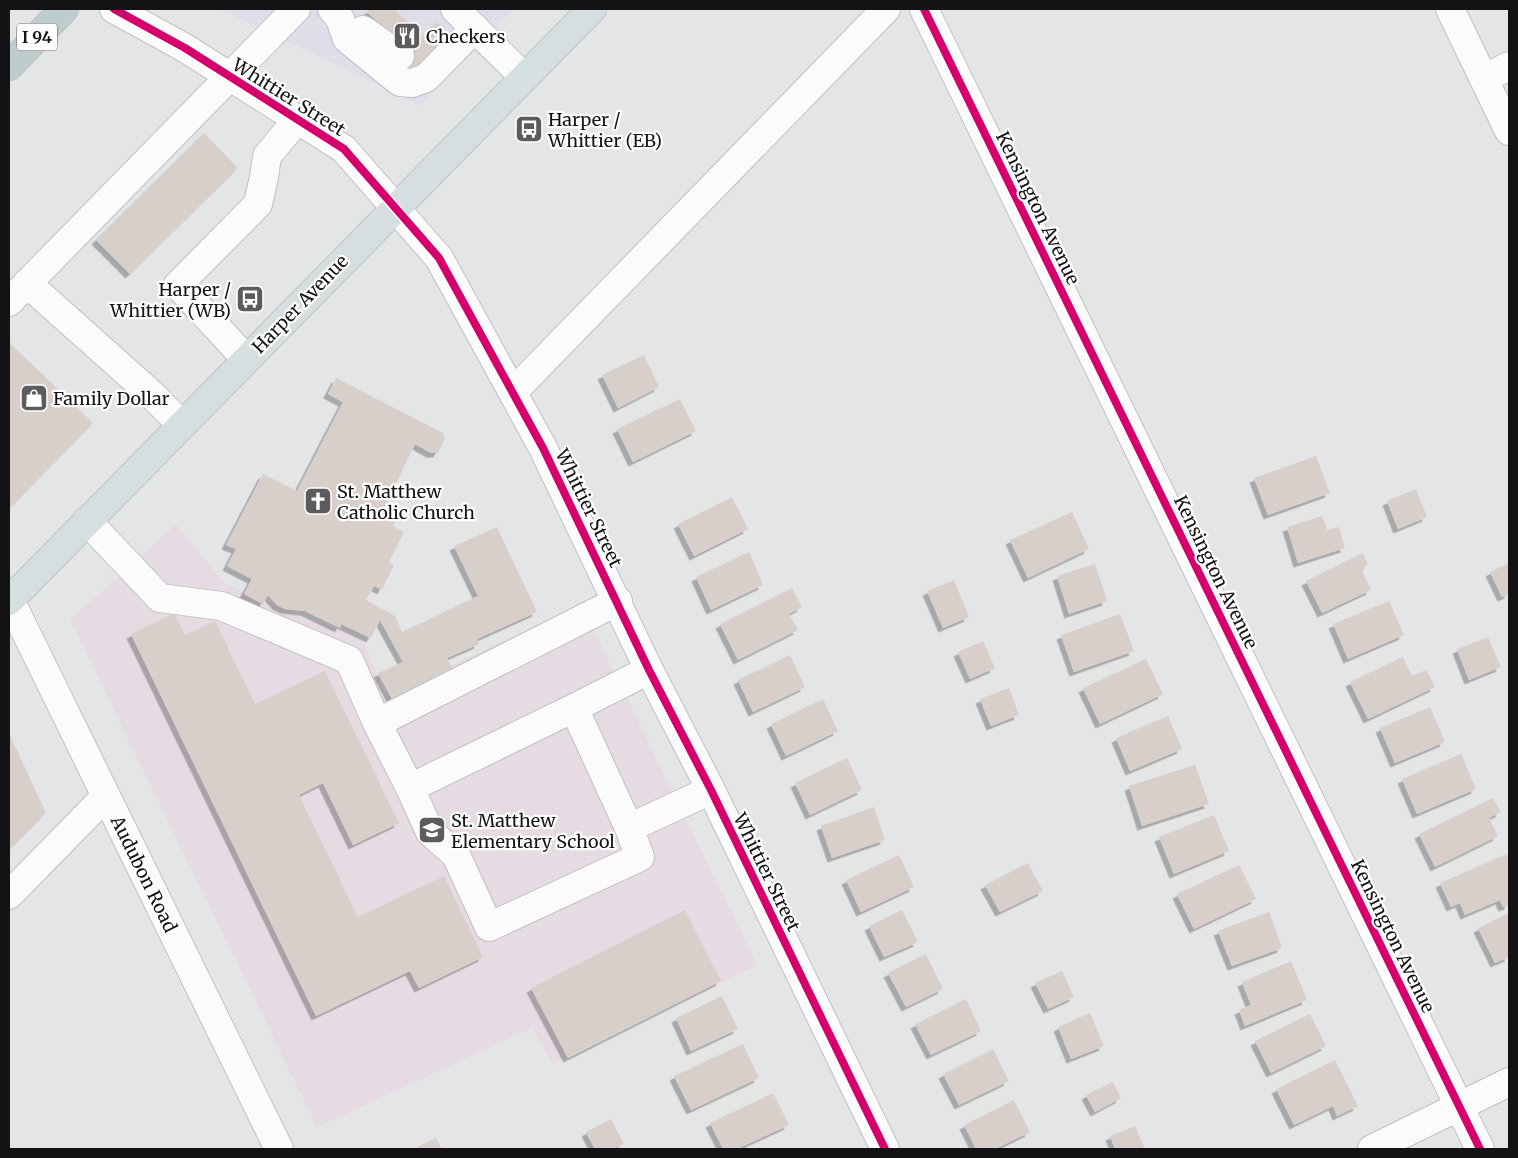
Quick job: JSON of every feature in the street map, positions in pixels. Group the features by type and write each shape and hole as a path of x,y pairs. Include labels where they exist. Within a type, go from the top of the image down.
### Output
{"highway":[{"name":"I 94","path":"9,66 64,9"}],"main road":[{"name":"Harper Avenue","path":"9,599 592,9"}],"street":[{"name":"Whittier Street","path":"114,9 185,48 344,149 439,258 544,448 649,670 711,790 885,1149"},
{"path":"182,425 149,392 18,292 296,9"},
{"path":"455,9 524,77"},
{"path":"513,392 886,9"},
{"name":"Kensington Avenue","path":"924,9 1480,1149"},
{"path":"1450,9 1509,131"},
{"path":"336,14 416,65 426,78 412,83 400,82 347,39 336,14"},
{"path":"416,65 475,28"},
{"path":"1484,79 1509,66"},
{"path":"246,359 178,285 258,204 267,156 297,120"},
{"path":"87,521 160,598 221,606 349,660 377,723 430,832 456,855 489,927 640,857 629,828 574,708"},
{"name":"Audubon Road","path":"9,599 279,1149"},
{"path":"377,723 618,601"},
{"path":"410,788 649,670"},
{"path":"629,828 711,790"},
{"path":"9,895 106,796"},
{"path":"1372,1149 1509,1082"}],"shaded area":[{"path":"220,9 514,9 420,105"},
{"name":"St. Matthew Elementary School","path":"176,524 225,584 363,640 385,695 582,606 757,965 552,1064 532,1028 317,1127 70,620"}],"building":[{"path":"370,9 394,9 423,36 437,22 449,34 408,77 393,63 407,49 367,12"},
{"path":"204,133 238,168 130,274 96,240"},
{"path":"9,342 93,423 9,509"},
{"path":"644,355 659,387 618,408 602,375"},
{"name":"St. Matthew Catholic Church","path":"336,378 443,433 445,438 438,453 431,453 415,444 383,511 397,518 393,526 404,532 389,562 394,565 382,590 374,586 366,600 395,616 402,632 478,596 454,546 497,527 537,612 477,639 479,644 447,658 454,671 392,699 378,673 403,662 380,620 371,638 341,624 340,628 305,611 285,609 277,605 268,595 263,604 244,594 252,579 227,566 236,549 226,545 263,474 297,491 343,402 328,394"},
{"path":"680,399 696,431 633,462 617,429"},
{"path":"1316,456 1330,493 1268,515 1254,478"},
{"path":"1416,489 1427,517 1398,529 1387,501"},
{"path":"732,497 748,529 694,556 678,524"},
{"path":"1072,512 1089,549 1028,578 1010,540"},
{"path":"1322,516 1327,530 1339,527 1345,548 1298,563 1287,527"},
{"path":"749,552 763,585 711,610 696,577"},
{"path":"1363,553 1368,565 1361,569 1371,590 1322,613 1306,581"},
{"path":"1509,563 1509,594 1502,597 1490,572"},
{"path":"1095,564 1107,601 1069,614 1057,576"},
{"path":"954,580 969,617 943,628 927,591"},
{"path":"792,588 802,607 789,614 798,630 738,660 720,624"},
{"path":"1389,601 1404,635 1348,659 1333,624"},
{"path":"174,613 185,635 215,621 255,704 325,671 399,823 353,845 323,783 299,795 358,917 444,876 483,957 419,988 410,971 316,1016 131,634"},
{"path":"1120,614 1134,651 1074,672 1061,635"},
{"path":"1488,637 1501,667 1469,680 1457,649"},
{"path":"983,641 995,668 970,679 958,652"},
{"path":"790,655 805,687 753,712 738,680"},
{"path":"1403,657 1412,676 1426,670 1435,687 1368,719 1350,682"},
{"path":"1146,659 1163,694 1100,724 1083,688"},
{"path":"1009,688 1019,715 991,726 980,699"},
{"path":"823,699 838,731 786,756 771,724"},
{"path":"1430,707 1445,742 1395,763 1380,728"},
{"path":"1168,716 1182,749 1130,771 1116,738"},
{"path":"9,733 46,813 9,850"},
{"path":"1461,754 1476,789 1417,814 1402,779"},
{"path":"847,758 862,790 810,815 795,783"},
{"path":"1195,765 1209,804 1142,826 1129,786"},
{"path":"1493,798 1501,812 1489,818 1498,836 1435,867 1419,834"},
{"path":"874,807 885,840 832,858 821,826"},
{"path":"1214,815 1229,851 1174,874 1159,837"},
{"path":"1507,854 1509,861 1509,905 1503,907 1500,900 1465,915 1460,903 1451,907 1440,883"},
{"path":"899,855 914,887 861,912 846,880"},
{"path":"1028,863 1043,891 1000,912 985,885"},
{"path":"1239,865 1256,899 1194,929 1177,894"},
{"path":"685,910 721,981 568,1058 531,988"},
{"path":"902,910 918,942 884,957 869,926"},
{"path":"1269,912 1282,948 1232,966 1218,931"},
{"path":"1509,913 1509,957 1495,963 1478,928"},
{"path":"926,954 943,989 906,1007 888,973"},
{"path":"1291,961 1307,1000 1245,1026 1239,1010 1251,1005 1242,982"},
{"path":"1062,971 1074,997 1048,1009 1035,983"},
{"path":"722,996 738,1029 691,1051 676,1018"},
{"path":"966,999 981,1031 931,1055 915,1024"},
{"path":"1090,1013 1104,1046 1071,1059 1058,1027"},
{"path":"1310,1014 1326,1046 1271,1073 1255,1041"},
{"path":"743,1044 759,1078 691,1110 674,1076"},
{"path":"993,1049 1009,1081 959,1105 943,1074"},
{"path":"1335,1060 1358,1106 1337,1116 1333,1106 1294,1125 1276,1089"},
{"path":"1113,1082 1121,1098 1095,1112 1086,1095"},
{"path":"773,1093 789,1125 737,1149 723,1149 710,1123"},
{"path":"1014,1100 1030,1132 995,1149 976,1149 964,1125"},
{"path":"611,1119 624,1144 613,1149 595,1149 586,1132"},
{"path":"1135,1126 1145,1149 1115,1149 1110,1136"},
{"path":"436,1138 442,1149 413,1149"}],"cycle path":[{"path":"114,9 185,48 344,149 439,258 543,448 649,670 711,790 885,1149"},
{"path":"924,9 1480,1149"}],"place":[{"name":"Checkers","path":"407,36"},
{"name":"Harper / Whittier (EB)","path":"529,129"},
{"name":"Harper / Whittier (WB)","path":"250,299"},
{"name":"Family Dollar","path":"34,398"},
{"name":"St. Matthew Catholic Church","path":"318,501"},
{"name":"St. Matthew Elementary School","path":"432,830"}]}
